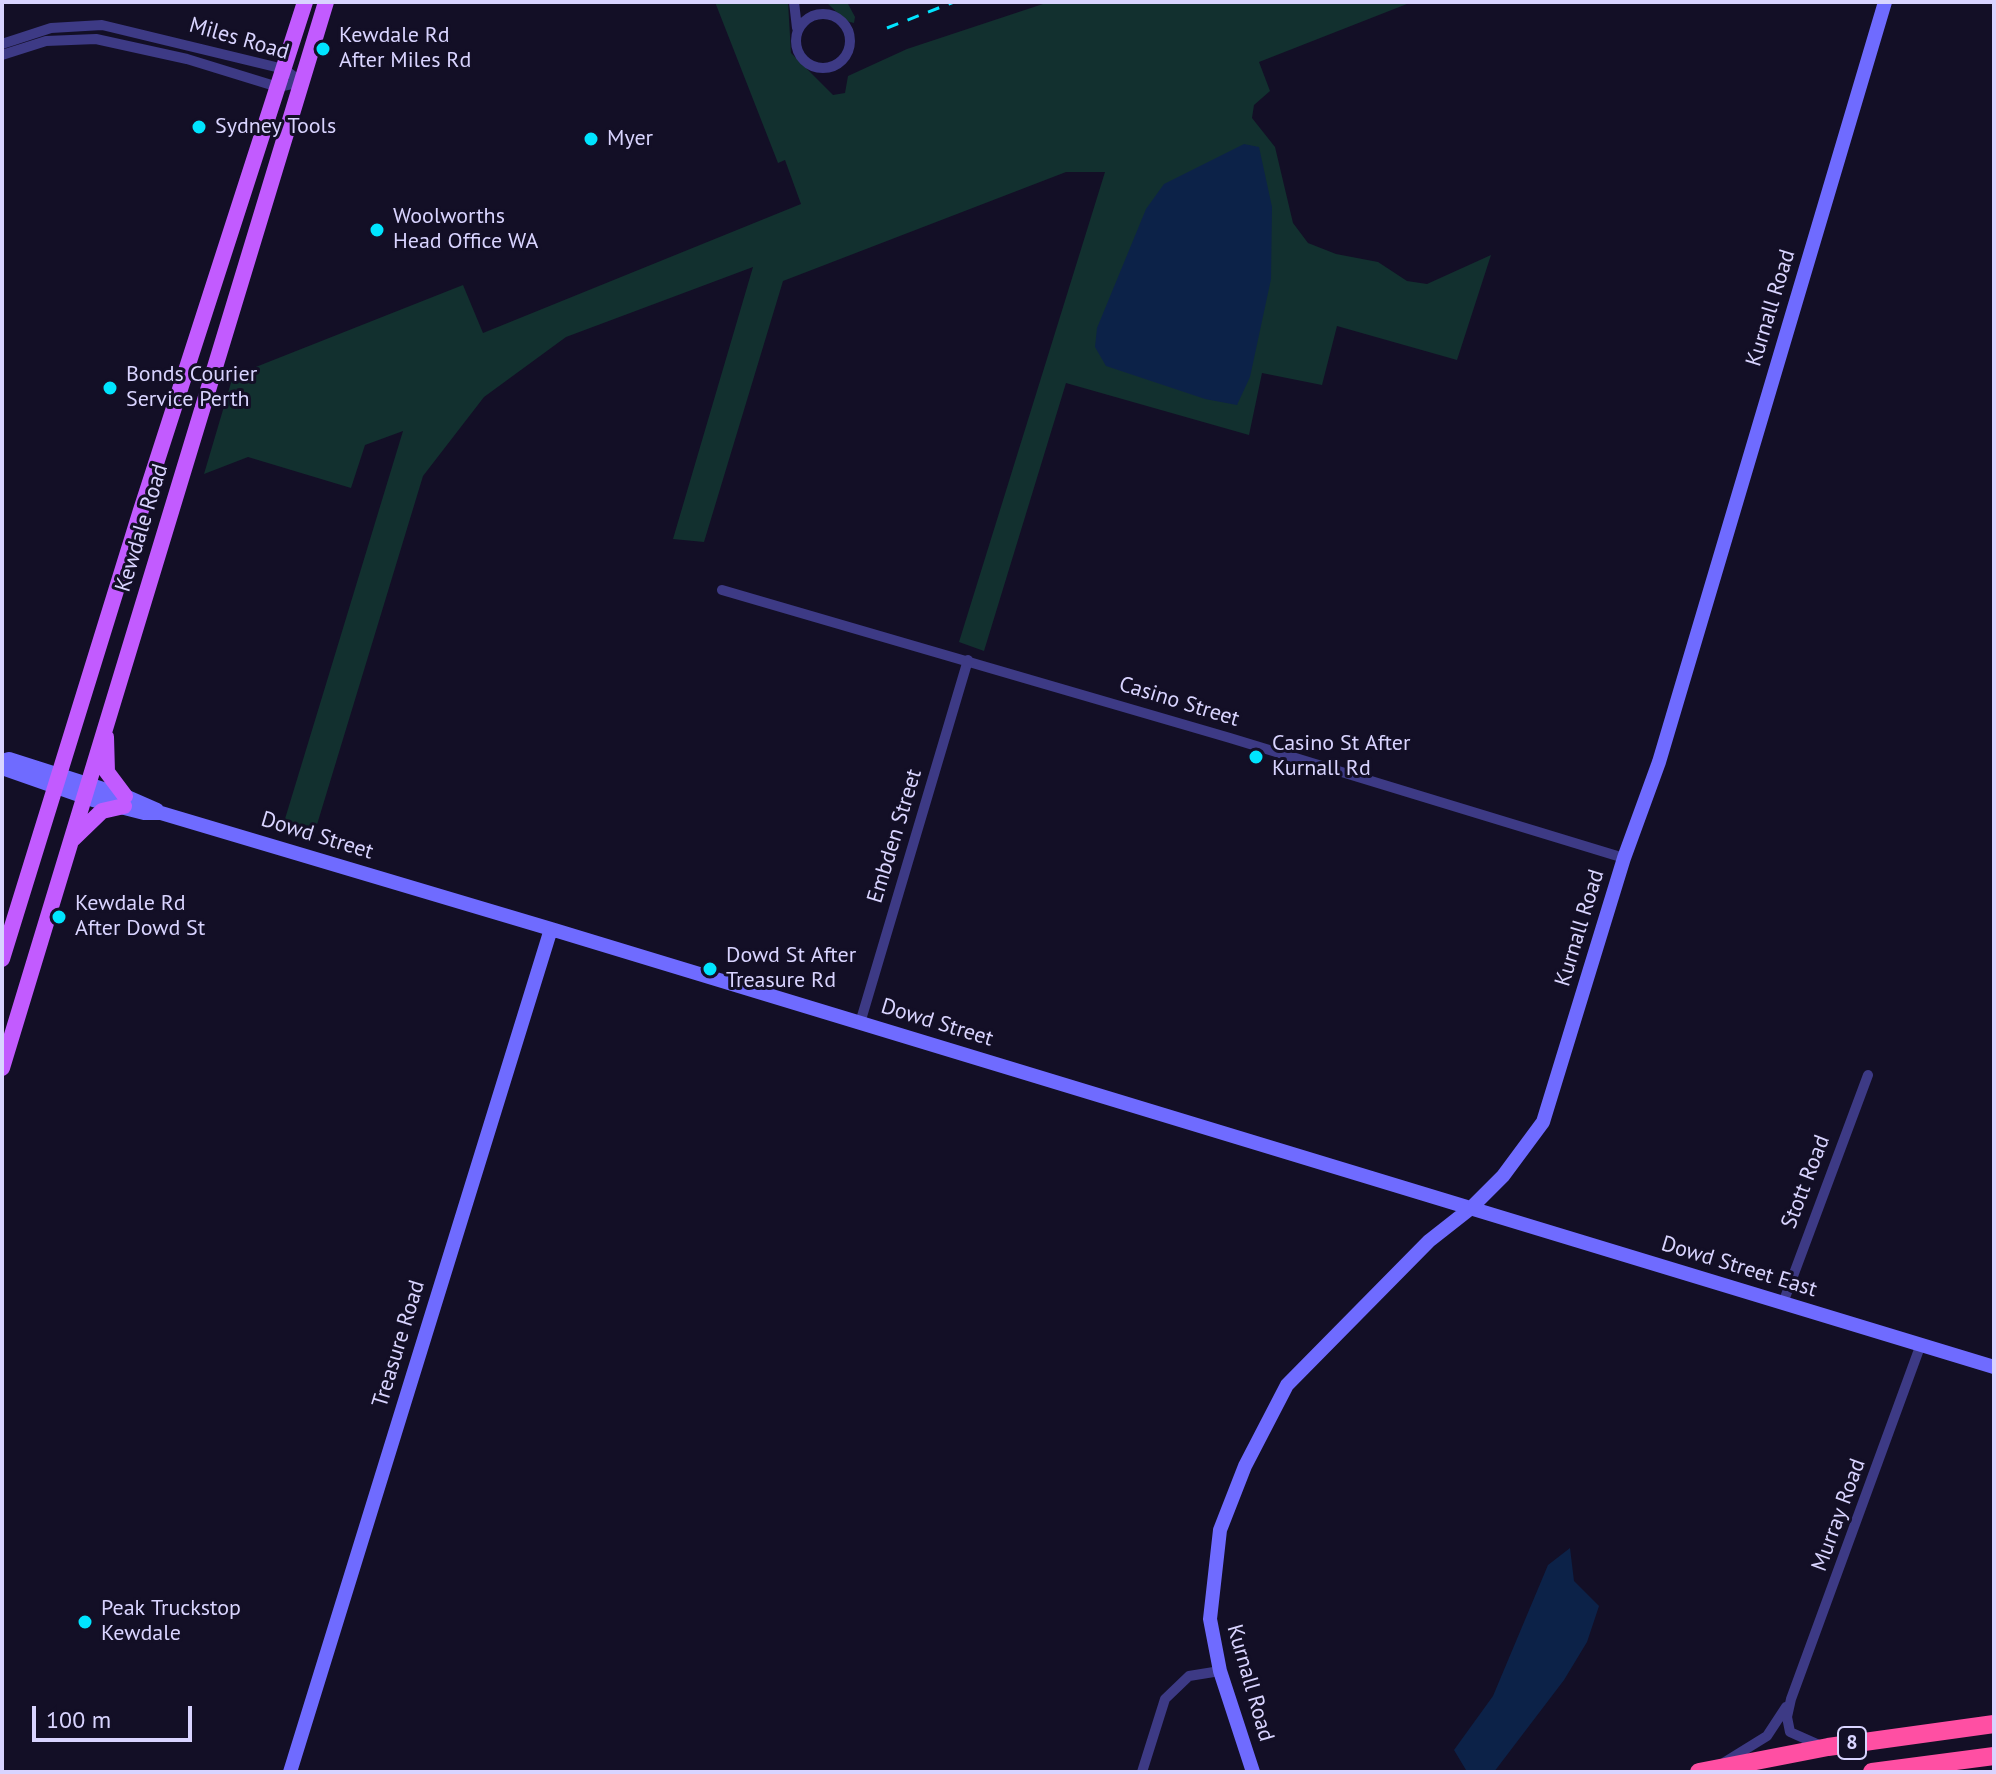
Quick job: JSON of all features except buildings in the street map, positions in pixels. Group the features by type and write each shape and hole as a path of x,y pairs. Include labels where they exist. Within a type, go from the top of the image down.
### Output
{"highway":[{"name":"8","path":"1705,1771 1828,1747 1994,1724"},
{"name":"8","path":"1872,1772 1994,1756"}],"main road":[{"name":"Kewdale Road","path":"2,959 305,2"},
{"name":"Kewdale Road","path":"4,1057 326,2"},
{"path":"208,304 231,310"},
{"path":"68,846 92,817 124,801 107,772 105,723"}],"street":[{"path":"794,2 796,47 804,61 819,68 835,66 846,56 850,41 842,21 815,2"},
{"name":"Kurnall Road","path":"1253,1772 1220,1671 1210,1619 1220,1530 1245,1466 1287,1385 1429,1241 1471,1208 1503,1176 1543,1122 1624,858 1659,762 1885,2"},
{"path":"797,30 808,18 831,15"},
{"name":"Miles Road","path":"2,44 51,28 102,25 284,69 301,82"},
{"name":"Miles Road","path":"2,55 46,41 96,39 187,59 278,87 301,82"},
{"name":"Casino Street","path":"722,590 968,660 1624,858"},
{"name":"Embden Street","path":"860,1023 968,660"},
{"name":"Dowd Street","path":"2,761 84,790 1471,1208"},
{"name":"Dowd Street","path":"2,768 57,781"},
{"name":"Treasure Road","path":"290,1772 551,929"},
{"name":"Stott Road","path":"1783,1303 1868,1075"},
{"name":"Dowd Street East","path":"1471,1208 1994,1367"},
{"name":"Murray Road","path":"1828,1747 1806,1742 1790,1732 1787,1717 1791,1699 1921,1344"},
{"path":"1142,1772 1165,1699 1189,1676 1220,1671"},
{"name":"Murray Road","path":"1705,1771 1767,1736 1791,1699"}],"green space":[{"path":"715,2 788,2 791,53 833,95 845,93 848,76 907,49 1049,2 1412,2 1259,62 1270,91 1254,105 1252,118 1275,147 1293,223 1308,243 1336,254 1378,262 1407,281 1427,284 1491,255 1457,360 1337,326 1322,385 1262,373 1249,435 1066,383 984,651 959,642 1105,172 1066,172 783,281 704,542 673,539 753,267 566,337 484,397 423,476 312,841 281,832 403,431 365,445 351,488 248,457 204,474 233,376 463,285 483,333 801,204 785,160 778,163"},
{"path":"826,2 847,2 855,17 854,23 846,21"}],"water":[{"path":"1244,144 1259,147 1272,207 1271,279 1250,377 1237,405 1205,399 1106,366 1095,347 1097,328 1146,209 1164,184"},
{"path":"1570,1548 1574,1581 1599,1606 1587,1642 1564,1680 1494,1772 1466,1770 1454,1750 1493,1696 1548,1565"}],"railway":[{"path":"887,28 954,2"}],"place":[{"name":"Kewdale Rd After Miles Rd","path":"323,49"},
{"name":"Sydney Tools","path":"199,127"},
{"name":"Myer","path":"591,139"},
{"name":"Woolworths Head Office WA","path":"377,230"},
{"name":"Bonds Courier Service Perth","path":"110,388"},
{"name":"Casino St After Kurnall Rd","path":"1256,757"},
{"name":"Kewdale Rd After Dowd St","path":"59,917"},
{"name":"Dowd St After Treasure Rd","path":"710,969"},
{"name":"Peak Truckstop Kewdale","path":"85,1622"}]}
